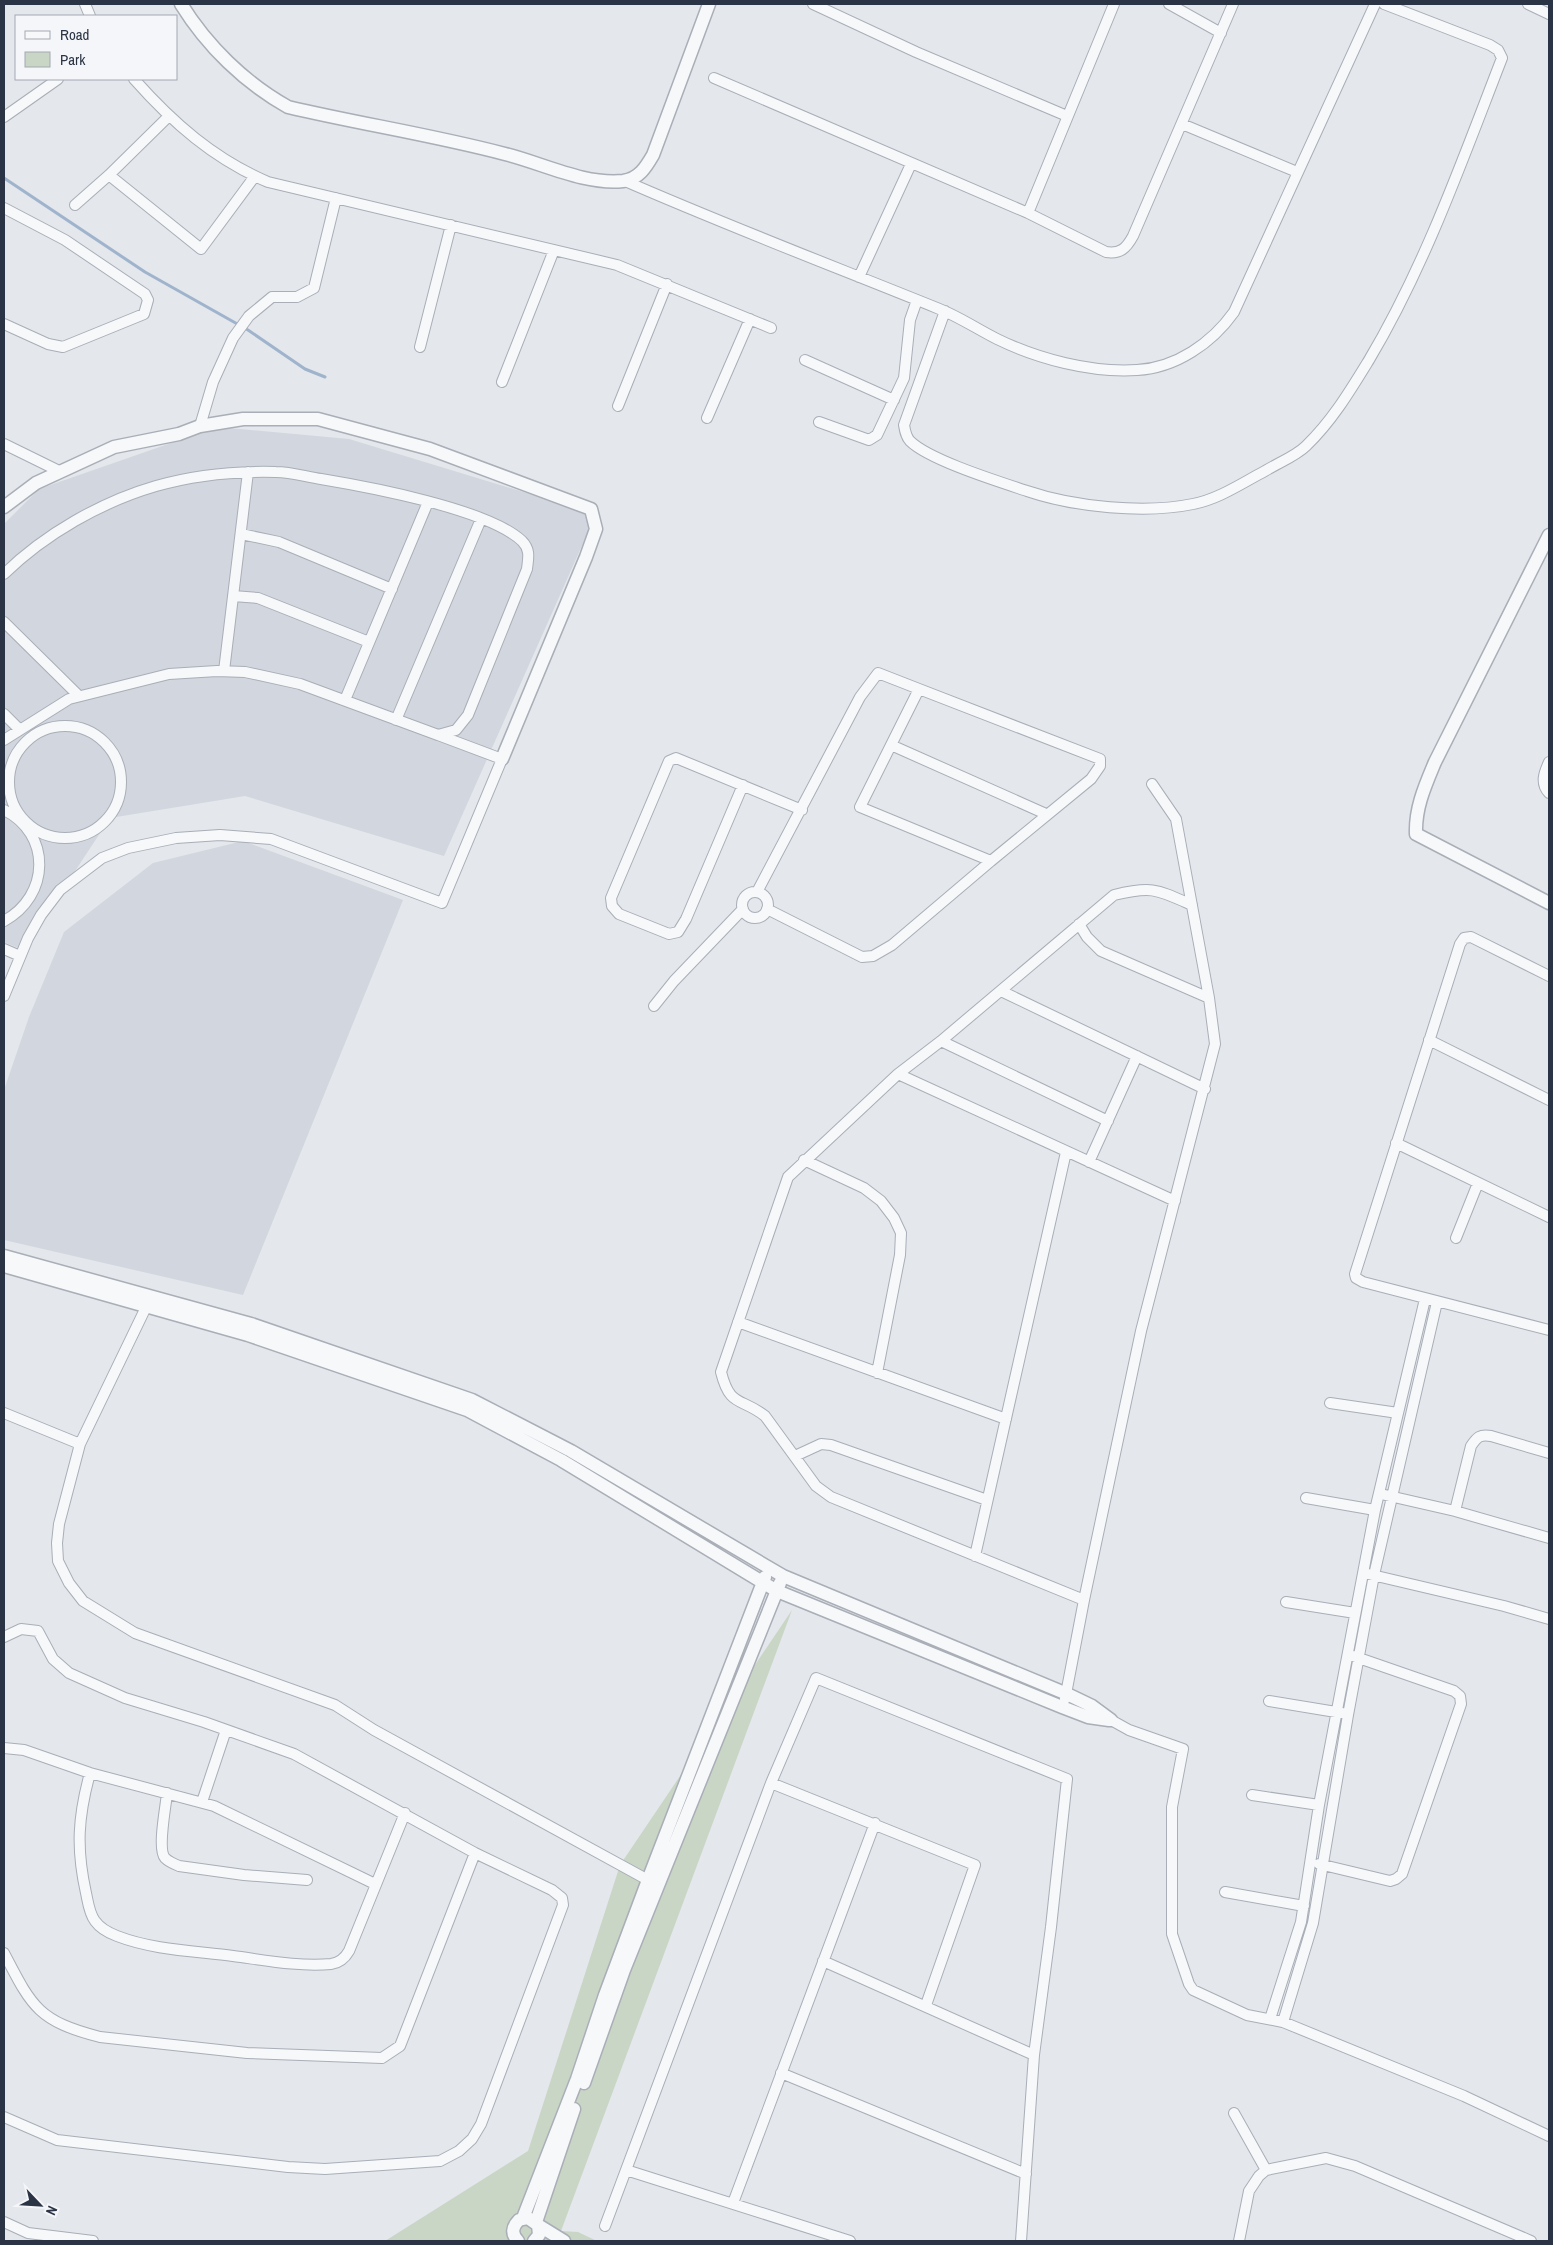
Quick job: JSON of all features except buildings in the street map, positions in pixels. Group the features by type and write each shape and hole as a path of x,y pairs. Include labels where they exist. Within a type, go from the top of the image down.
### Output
{"street":[{"path":"181,4 226,61 267,95 288,107 504,154 588,178 625,181 945,311 999,340 1066,362 1119,371 1154,369 1189,354 1224,326 1234,312 1376,4"},
{"path":"625,181 638,176 653,155 709,4"},
{"path":"813,4 916,52 1067,116"},
{"path":"1028,213 1114,4"},
{"path":"1168,4 1221,33"},
{"path":"714,78 1028,213 1106,252 1116,253 1127,247 1133,236 1233,4"},
{"path":"945,311 904,425 908,440 921,450 988,478 1036,494 1098,506 1130,509 1164,508 1195,504 1229,491 1305,448 1334,416 1397,314 1450,192 1502,58 1498,50 1490,45 1384,4"},
{"path":"1528,4 1549,14"},
{"path":"4,117 57,80"},
{"path":"135,80 168,116 210,150 238,169 268,182 618,265 771,328"},
{"path":"74,205 109,175 168,116"},
{"path":"1182,124 1297,172"},
{"path":"859,277 911,164"},
{"path":"109,175 201,249 255,176"},
{"path":"200,426 213,382 233,338 242,326 272,298 297,297 314,288 336,198"},
{"path":"4,208 65,240 145,294 148,300 144,314 63,347 55,347 4,324"},
{"path":"420,347 451,225"},
{"path":"502,382 554,250"},
{"path":"618,406 667,284"},
{"path":"819,422 869,440 877,435 904,378 910,320 917,300"},
{"path":"707,418 750,319"},
{"path":"805,360 894,400"},
{"path":"4,507 36,483 114,447 179,434 200,426 243,419 318,419 430,449 591,509 596,529 442,903 271,839 220,835 176,838 128,848 102,858 60,890 40,915 20,956 4,996"},
{"path":"4,444 59,471"},
{"path":"224,671 248,472"},
{"path":"4,574 25,554 68,525 113,503 156,486 227,473 288,473 354,485 428,502 481,519 507,531 523,542 529,554 527,569 468,715 456,730 438,735"},
{"path":"345,700 428,502"},
{"path":"396,720 481,519"},
{"path":"240,534 279,542 392,589"},
{"path":"1549,535 1440,753 1422,795 1416,817 1416,834 1549,903"},
{"path":"233,596 258,598 369,642"},
{"path":"4,622 79,696"},
{"path":"4,740 69,699 169,674 224,671 245,672 300,684 502,759"},
{"path":"654,1006 674,980 743,909 746,896 758,892 860,697 878,673 1100,760 1100,766 1091,779 1046,814 892,945 873,956 862,957 767,909"},
{"path":"919,689 860,807 990,861"},
{"path":"4,714 20,729"},
{"path":"4,765 28,740 44,730 62,726 80,728 97,736 111,748 119,765 122,784 118,802 109,818 95,830 78,838 59,839 41,834 20,816 4,792"},
{"path":"891,745 1046,814"},
{"path":"11,800 9,781 16,754"},
{"path":"743,785 686,919 678,932 669,934 619,914 612,906 611,898 669,761 676,758 743,785 802,810"},
{"path":"1549,762 1543,775 1544,788 1549,793"},
{"path":"1062,1707 1067,1694 1084,1600 1141,1330 1205,1089 1215,1044 1209,998 1176,819 1152,784"},
{"path":"4,810 14,816 28,830 37,847 40,867 32,896 19,911 4,921"},
{"path":"1084,1600 831,1497 816,1486 765,1416 754,1407 734,1400 726,1390 722,1372 788,1177 804,1160 898,1074 942,1041 1114,895 1134,890 1156,889 1192,905"},
{"path":"743,909 749,916 758,917 767,909 767,900 758,892"},
{"path":"1079,924 1087,937 1101,951 1209,998"},
{"path":"1549,976 1471,937 1464,938 1460,944 1355,1274 1356,1278 1363,1282 1549,1330"},
{"path":"4,949 20,956"},
{"path":"1001,991 1205,1089"},
{"path":"1429,1040 1549,1100"},
{"path":"942,1041 1108,1121"},
{"path":"1089,1162 1137,1056"},
{"path":"898,1074 1175,1201"},
{"path":"1396,1143 1549,1218"},
{"path":"975,1556 1066,1152"},
{"path":"804,1160 864,1188 881,1201 894,1218 901,1233 900,1255 877,1373"},
{"path":"1456,1238 1478,1183"},
{"path":"4,1256 149,1301 467,1410 561,1460 777,1591 1062,1707 1088,1717 1111,1720"},
{"path":"4,1266 251,1324 472,1400 570,1451 783,1576 1067,1694 1092,1706 1129,1730 1183,1749 1172,1806 1172,1934 1189,1984 1198,1992 1247,2014 1284,2022 1464,2096 1549,2136"},
{"path":"1284,2022 1313,1923 1358,1658 1375,1510 1425,1298"},
{"path":"149,1301 80,1444 59,1524 58,1561 69,1583 83,1601 135,1633 335,1705 374,1730 648,1880"},
{"path":"1270,2019 1301,1922 1312,1863 1319,1805 1355,1613 1369,1574 1390,1496 1437,1302"},
{"path":"738,1322 1006,1419"},
{"path":"1330,1403 1398,1413"},
{"path":"4,1413 80,1444"},
{"path":"1455,1511 1471,1446 1476,1437 1483,1434 1549,1453"},
{"path":"795,1456 821,1444 831,1445 987,1500"},
{"path":"1379,1493 1455,1511 1549,1538"},
{"path":"1306,1498 1375,1510"},
{"path":"518,2241 514,2236 513,2227 523,2218 577,2079 605,1995 648,1880 769,1568"},
{"path":"1369,1574 1504,1606 1549,1619"},
{"path":"534,2241 539,2235 537,2224 624,1970 783,1576"},
{"path":"1286,1602 1355,1613"},
{"path":"4,1637 20,1628 38,1631 53,1659 69,1673 125,1698 294,1754 405,1813 475,1853 552,1890 562,1898 563,1905 481,2124 472,2139 459,2151 440,2161 325,2168 288,2167 57,2140 4,2117"},
{"path":"1312,1863 1390,1881 1402,1874 1461,1704 1460,1696 1454,1691 1347,1654"},
{"path":"605,2226 772,1783 816,1678 1067,1779 1051,1927 1034,2055 1021,2241"},
{"path":"1269,1701 1348,1715"},
{"path":"202,1802 226,1730"},
{"path":"4,1748 24,1750 90,1773 202,1802 375,1884"},
{"path":"90,1773 78,1829 81,1872 94,1919 99,1926 116,1936 181,1950 289,1963 331,1964 346,1956 405,1813"},
{"path":"772,1783 975,1865 926,2005"},
{"path":"167,1792 162,1848 166,1859 170,1862 179,1866 244,1875 307,1880"},
{"path":"1252,1795 1319,1805"},
{"path":"733,2204 875,1823"},
{"path":"4,1953 23,1991 39,2011 56,2022 100,2037 247,2053 382,2058 400,2046 475,1853"},
{"path":"1225,1892 1304,1906"},
{"path":"824,1961 926,2005 1034,2055"},
{"path":"782,2073 1026,2174"},
{"path":"1234,2113 1266,2170"},
{"path":"1239,2241 1249,2191 1259,2176 1266,2170 1326,2158 1355,2166 1531,2241"},
{"path":"626,2170 850,2241"},
{"path":"523,2218 537,2224 564,2241"},
{"path":"4,2222 28,2233 93,2241"}],"shaded area":[{"path":"217,427 349,439 596,514 444,856 245,796 110,818 23,950 4,942 4,524 39,489"},
{"path":"243,841 403,900 243,1295 4,1240 4,1090 29,1017 64,932 153,863"}],"green space":[{"path":"792,1610 561,2231 578,2232 597,2241 385,2241 528,2151 620,1865"}],"waterway":[{"path":"4,178 145,272 248,330 305,369 325,377"}]}
